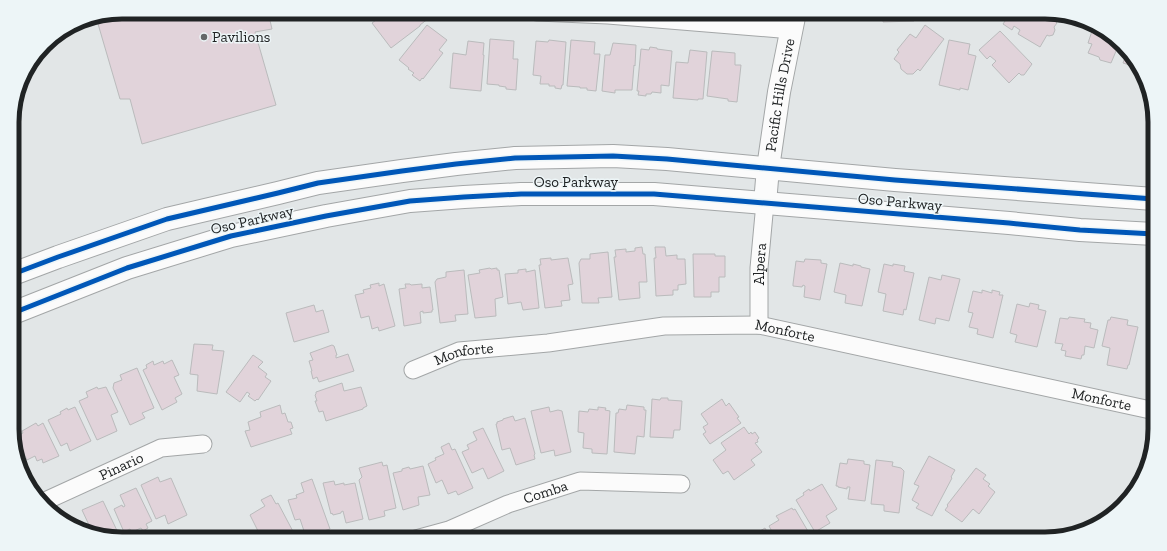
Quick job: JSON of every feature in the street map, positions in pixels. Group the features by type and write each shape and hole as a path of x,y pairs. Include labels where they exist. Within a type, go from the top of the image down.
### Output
{"main road":[{"name":"Pacific Hills Drive","path":"765,202 768,168 779,92 794,21"},
{"name":"Oso Parkway","path":"19,272 167,219 318,183 456,164 514,158 598,156 667,159 895,180 1148,199"},
{"name":"Oso Parkway","path":"19,312 127,268 231,236 326,216 410,201 501,195 654,194 765,202 1080,230 1148,234"}],"street":[{"path":"732,19 794,21"},
{"name":"Alpera","path":"759,325 759,268 765,202"},
{"name":"Monforte","path":"413,370 459,351 548,343 664,326 759,325 1148,409"},
{"name":"Pinario","path":"47,500 161,448 203,444"},
{"name":"Comba","path":"442,532 508,504 580,481 681,484"}],"building":[{"path":"122,19 270,19 272,29 255,32 276,105 142,144 130,99 120,99 97,22"},
{"path":"377,19 428,19 391,48 372,23"},
{"path":"883,19 914,19 914,21 883,22"},
{"path":"1006,19 1054,20 1057,23 1054,27 1055,30 1053,35 1047,35 1040,47 1018,34 1020,30 1014,26 1012,30 1003,24"},
{"path":"427,25 447,40 439,50 443,53 420,81 412,75 414,73 408,69 409,68 399,60"},
{"path":"925,25 944,39 920,71 918,69 913,74 907,74 901,69 900,64 894,59 899,52 897,50 910,34 916,38"},
{"path":"1000,31 1032,64 1024,75 1019,73 1009,83 992,65 996,61 990,56 987,59 979,50"},
{"path":"1092,31 1108,40 1117,48 1111,63 1100,60 1099,57 1088,53 1092,44 1088,43"},
{"path":"490,39 514,41 513,59 518,59 516,90 506,89 506,87 499,85 487,84"},
{"path":"549,40 566,42 563,85 561,89 555,88 555,86 549,86 549,84 540,84 541,76 533,75 536,41 548,42"},
{"path":"571,40 595,42 594,54 600,54 596,91 587,90 587,88 567,86"},
{"path":"949,40 970,44 968,54 976,56 968,90 960,88 960,90 939,85"},
{"path":"468,41 484,43 481,91 450,88 453,53 466,55"},
{"path":"613,43 636,45 632,90 615,90 615,93 602,91 605,55 610,55"},
{"path":"650,47 672,51 669,86 661,85 661,93 652,92 651,94 646,94 646,96 638,95 639,91 637,91 641,49 649,50"},
{"path":"690,50 707,52 703,99 673,98 676,62 688,63"},
{"path":"712,51 735,53 735,65 741,65 737,102 707,96"},
{"path":"1125,57 1131,66 1123,63"},
{"path":"642,247 643,254 645,254 647,282 639,282 640,298 619,300 614,257 616,257 615,250 626,249 626,252 635,251 635,248"},
{"path":"655,247 665,247 666,256 677,255 677,259 685,259 686,284 678,285 678,290 673,290 673,295 656,296 654,258 656,258"},
{"path":"608,252 612,297 598,298 599,303 582,303 579,263 581,259 590,259 590,254"},
{"path":"693,254 715,254 715,256 725,256 725,277 719,277 719,292 711,292 711,297 694,297"},
{"path":"551,258 551,260 568,258 573,284 568,285 570,300 561,301 562,306 545,308 539,265 541,265 540,259"},
{"path":"805,259 821,260 821,263 827,264 820,300 804,297 805,286 793,286 796,261 804,262"},
{"path":"840,263 853,266 853,264 870,269 862,306 845,303 846,295 834,292"},
{"path":"884,264 905,266 904,271 914,273 906,310 904,309 903,315 883,311 886,294 878,292"},
{"path":"497,268 497,270 499,270 503,297 495,299 496,316 475,318 468,275 480,273 479,270"},
{"path":"526,269 526,272 535,270 539,308 523,310 521,302 508,304 505,274 518,273 518,270"},
{"path":"464,270 468,314 455,315 456,321 440,323 435,282 437,279 446,277 446,272"},
{"path":"942,275 960,279 949,321 936,318 935,324 919,320 929,277 941,280"},
{"path":"379,283 379,286 384,284 395,326 379,331 378,327 372,329 369,316 361,318 355,295 364,293 363,290 371,288 370,285"},
{"path":"405,284 422,284 422,288 430,287 433,310 432,312 420,312 421,323 404,326 399,289 406,288"},
{"path":"982,290 992,293 992,290 1000,292 999,295 1003,295 993,338 977,334 978,329 969,327 973,313 968,312 973,291 982,293"},
{"path":"1030,303 1039,305 1038,309 1046,311 1037,347 1015,342 1017,335 1010,333 1017,304 1029,307"},
{"path":"314,305 316,312 323,310 329,332 294,342 286,313"},
{"path":"1069,317 1085,319 1084,322 1091,323 1090,328 1098,330 1094,348 1085,346 1084,355 1082,355 1081,359 1065,356 1066,351 1061,350 1063,344 1055,343 1060,318 1068,319"},
{"path":"1111,317 1128,320 1127,325 1138,327 1127,369 1107,365 1110,348 1102,346 1108,320 1110,320"},
{"path":"194,344 213,345 212,350 224,351 217,394 197,391 198,375 190,374"},
{"path":"332,345 334,346 337,355 336,358 348,354 354,371 319,382 317,377 313,379 309,361 313,360 310,353"},
{"path":"253,355 263,362 258,367 267,374 265,377 271,381 258,400 257,399 255,401 248,396 250,394 247,392 240,402 226,392"},
{"path":"172,360 179,375 174,377 182,394 175,398 177,402 162,410 143,370 147,368 146,365 153,361 154,365 163,361 164,364"},
{"path":"137,368 154,408 142,413 145,418 130,425 113,388 114,383 122,380 120,375"},
{"path":"342,383 344,391 361,387 367,406 363,409 326,421 323,411 319,412 315,401 317,401 315,395 316,392"},
{"path":"97,387 98,389 106,387 118,412 111,415 117,431 97,440 79,401 88,397 86,392"},
{"path":"661,398 682,401 680,430 674,430 673,438 650,437 652,399 660,400"},
{"path":"722,399 726,406 729,403 739,417 737,418 741,423 710,444 703,434 706,432 703,427 708,424 701,414"},
{"path":"280,405 282,414 285,413 288,422 291,422 293,428 290,429 292,434 251,447 245,431 250,430 248,422 261,417 260,412"},
{"path":"627,405 644,407 644,410 646,410 644,437 637,436 635,454 614,452 616,413 618,413 619,409 626,410"},
{"path":"75,407 91,441 70,451 67,443 61,446 48,420 61,414 60,412 67,408 68,410"},
{"path":"549,407 550,412 558,410 562,411 571,452 555,456 554,450 541,453 531,411"},
{"path":"598,407 606,408 605,410 610,411 607,454 592,453 592,449 583,448 584,433 578,432 579,411 588,412 589,409 598,410"},
{"path":"513,416 515,421 525,418 535,454 535,459 516,465 510,448 502,450 496,424 503,419"},
{"path":"36,423 38,426 43,423 59,456 43,463 42,459 37,461 35,456 27,460 21,446 19,435 23,433 22,431"},
{"path":"744,427 749,434 751,432 752,434 755,432 759,438 757,440 758,442 755,443 762,452 751,460 755,465 734,480 728,471 723,474 713,460 726,450 721,443"},
{"path":"483,428 504,471 488,479 483,468 472,473 462,452 469,449 467,445 477,440 473,432"},
{"path":"449,443 452,450 455,449 473,488 458,495 456,491 448,494 442,480 436,483 428,464 436,460 435,458 444,454 441,447"},
{"path":"929,456 955,470 932,516 916,508 919,504 912,500 919,486 914,484"},
{"path":"848,459 864,461 864,464 870,465 865,501 848,499 850,487 847,487 847,489 836,486 840,463 847,464"},
{"path":"876,460 893,462 892,466 901,468 904,471 899,513 884,511 884,505 871,504"},
{"path":"382,462 383,466 387,465 396,508 384,511 385,516 369,520 359,480 362,477 359,468"},
{"path":"423,466 430,495 418,497 419,505 403,510 393,473 402,471 402,469 409,467 410,469"},
{"path":"976,468 986,475 983,479 990,484 988,486 995,492 979,514 973,509 962,522 945,510 948,506 947,505"},
{"path":"158,477 160,482 171,478 187,515 168,524 165,515 156,519 141,485"},
{"path":"312,479 330,529 320,532 304,532 300,519 295,520 288,500 297,498 296,495 304,492 301,483"},
{"path":"334,481 335,485 355,483 363,519 346,523 343,511 333,515 332,513 331,514 323,483"},
{"path":"822,484 837,509 826,516 830,523 815,532 796,500 804,495 803,493 809,489 810,491"},
{"path":"136,488 152,521 146,524 148,528 143,531 141,528 132,532 130,529 124,532 114,509 122,505 123,507 125,506 120,495"},
{"path":"271,495 276,504 278,503 293,532 258,532 250,515 265,506 261,500"},
{"path":"103,501 118,532 95,529 87,526 89,525 82,510"},
{"path":"792,508 793,510 795,509 808,532 772,532 769,526 779,520 776,516"},
{"path":"765,528 767,532 758,532"}],"cycle path":[{"path":"19,272 167,219 318,183 456,164 515,158 613,156 667,159 895,180 1148,199"},
{"path":"19,311 127,268 231,236 326,216 410,201 464,197 521,194 654,194 1080,230 1148,234"}],"place":[{"name":"Pavilions","path":"204,37"}]}
